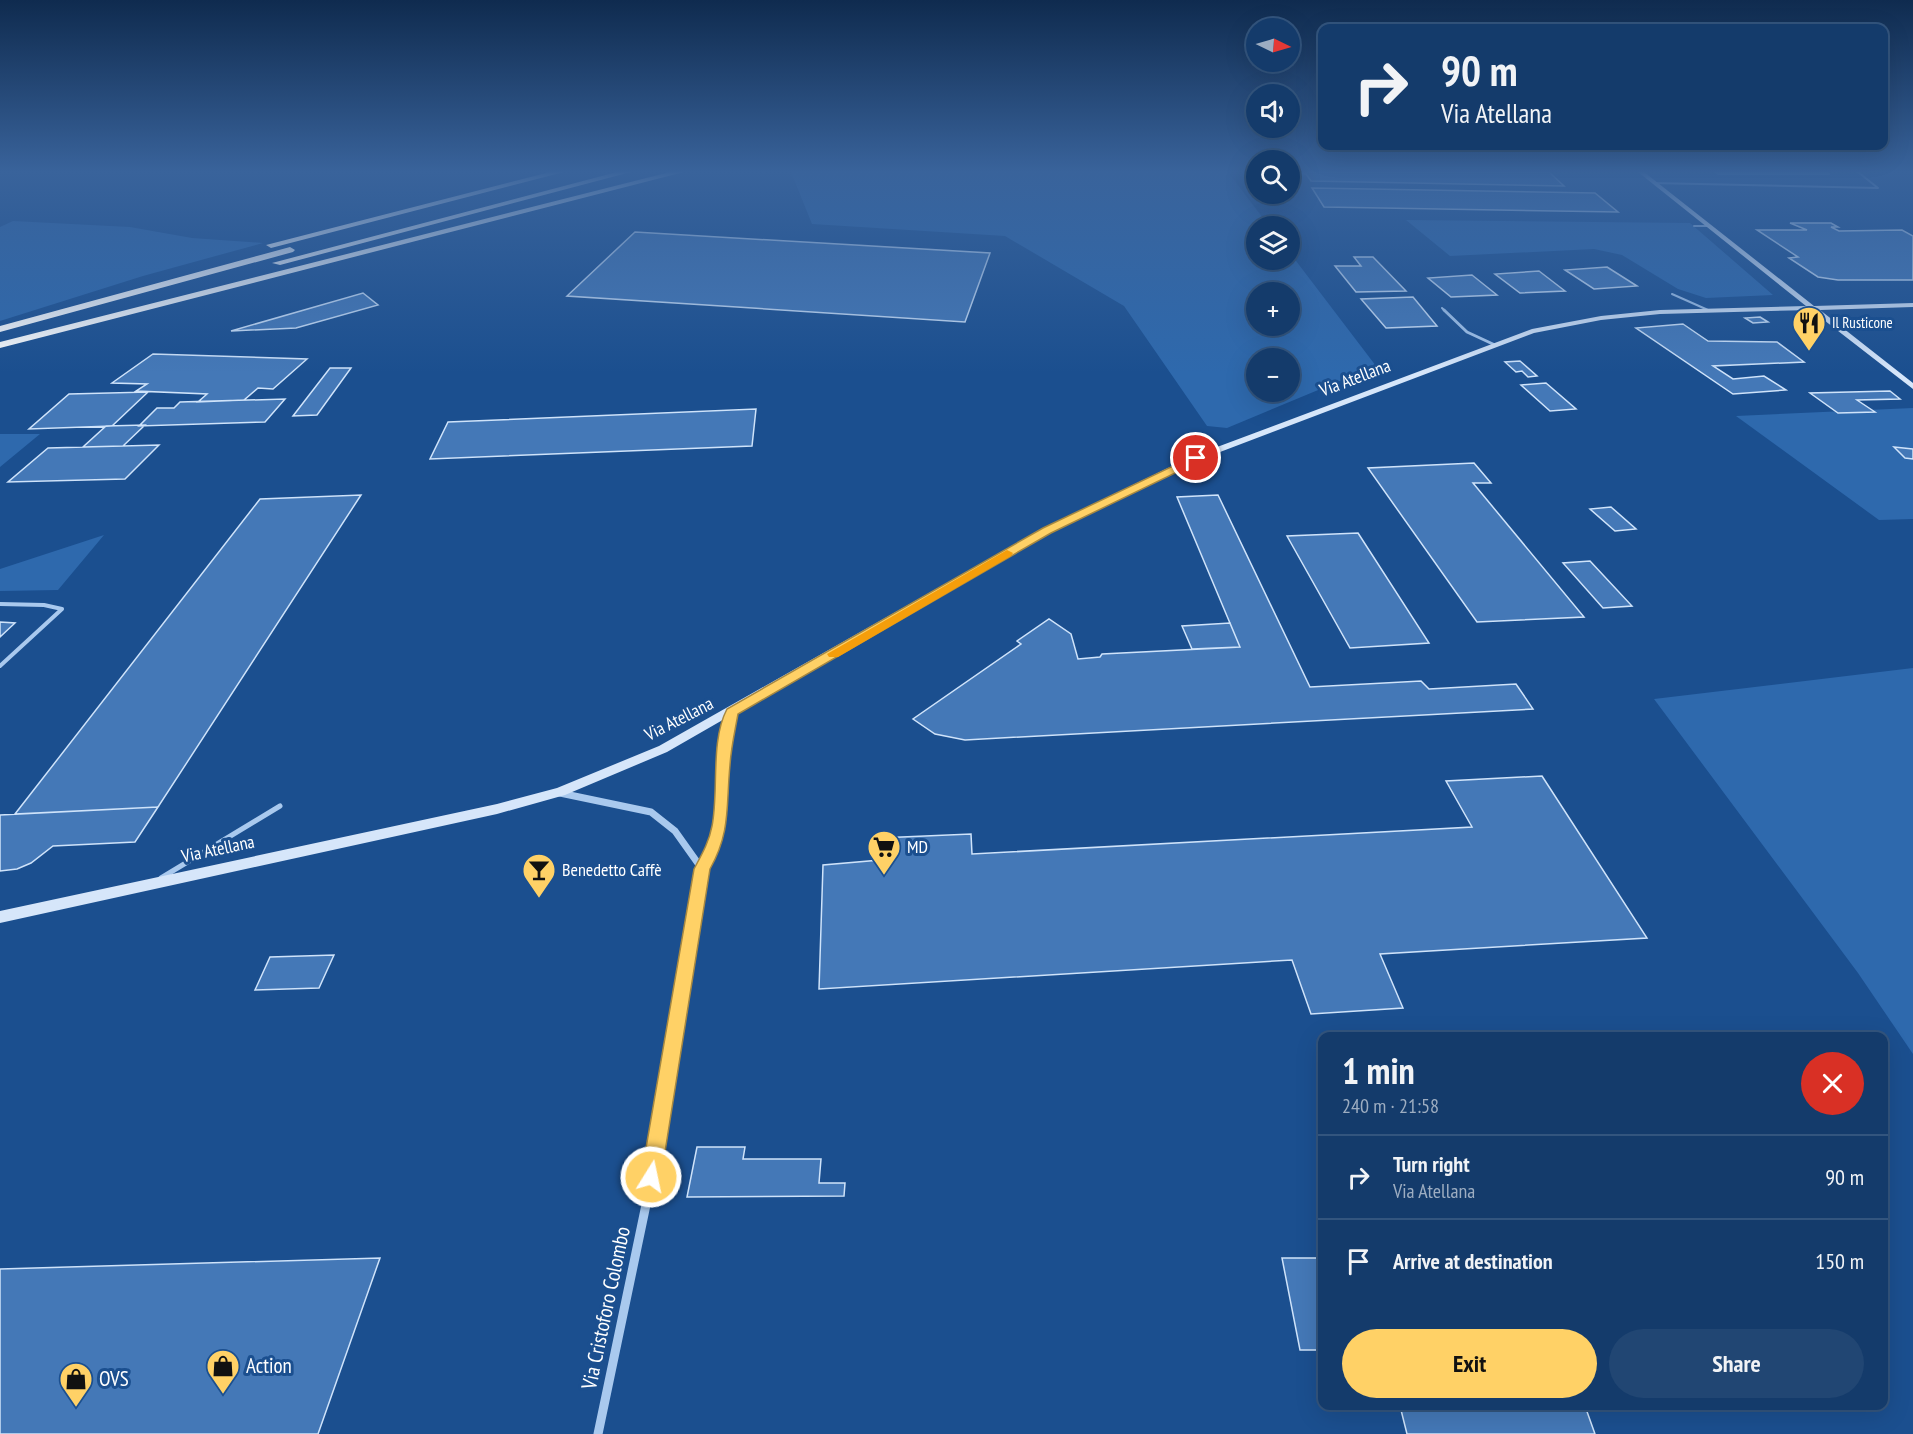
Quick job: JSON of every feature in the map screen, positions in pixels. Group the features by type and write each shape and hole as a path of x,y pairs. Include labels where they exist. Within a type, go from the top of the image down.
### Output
{"highway":[{"path":"0,327 151,278 292,239"},
{"path":"0,327 329,239"},
{"path":"1,343 367,239"},
{"path":"1,343 414,239"}],"main road":[{"path":"1724,239 1913,387"},
{"name":"Via Atellana","path":"0,917 156,881 497,809 560,792 663,750 1047,530 1196,458 1533,331 1601,318 1708,310 1913,305"}],"street":[{"name":"Via Cristoforo Colombo","path":"598,1434 649,1189 702,869 714,847 720,824 723,764 732,712"},
{"path":"560,792 651,812 675,831 702,869"}],"lane":[{"path":"1672,294 1708,310"},
{"path":"1442,308 1467,332 1495,345"},
{"path":"0,604 44,605 62,609 0,666"},
{"path":"156,881 280,806"}],"shaded area":[{"path":"0,239 205,239 263,243 143,276 0,321"},
{"path":"1010,239 1246,239 1246,270 1300,270 1300,266 1376,366 1300,398 1300,348 1246,348 1246,402 1289,402 1227,428 1207,426 1124,306"},
{"path":"1429,239 1708,239 1773,295 1706,298 1678,289 1622,255 1594,249 1450,256"},
{"path":"1913,408 1913,519 1879,520 1736,416"},
{"path":"0,434 40,434 0,467"},
{"path":"104,535 58,590 0,591 0,569"},
{"path":"1913,668 1913,1054 1858,973 1654,699"}],"building":[{"path":"628,239 752,239 990,253 965,322 567,296"},
{"path":"1771,239 1913,239 1913,280 1838,280 1818,277 1789,258 1798,257"},
{"path":"1354,257 1373,257 1406,291 1356,292 1335,266 1361,266"},
{"path":"1607,267 1637,286 1594,289 1565,270"},
{"path":"1539,271 1565,291 1520,293 1495,274"},
{"path":"1472,275 1497,295 1451,297 1428,278"},
{"path":"363,293 378,305 296,328 231,331"},
{"path":"1413,297 1437,326 1386,328 1361,299"},
{"path":"1760,317 1768,322 1753,323 1745,318"},
{"path":"1683,324 1708,341 1777,342 1804,362 1713,366 1733,379 1764,376 1786,390 1733,394 1636,328"},
{"path":"153,354 307,359 273,389 258,388 244,400 198,402 207,394 136,391 147,384 112,383"},
{"path":"1520,361 1537,376 1528,377 1522,371 1516,372 1505,362"},
{"path":"330,368 351,368 317,415 293,416"},
{"path":"1546,383 1576,409 1550,411 1521,385"},
{"path":"1890,391 1900,399 1857,400 1875,412 1838,413 1810,393"},
{"path":"148,392 112,426 29,429 69,394"},
{"path":"285,399 265,422 139,426 157,408 174,408 180,402"},
{"path":"756,409 752,446 430,459 448,422"},
{"path":"145,425 123,446 83,447 106,426"},
{"path":"159,445 125,479 8,482 48,448"},
{"path":"1894,447 1913,449 1913,459 1905,458"},
{"path":"1474,463 1491,483 1473,483 1584,617 1477,622 1368,468"},
{"path":"361,495 158,807 15,814 260,499"},
{"path":"1218,495 1310,687 1421,681 1429,689 1516,684 1533,709 965,740 935,734 913,719 1021,644 1017,641 1049,619 1071,634 1078,659 1100,657 1102,654 1240,647 1177,497"},
{"path":"1611,507 1636,529 1615,531 1590,509"},
{"path":"1358,533 1429,643 1350,648 1287,536"},
{"path":"1590,561 1632,606 1603,608 1563,563"},
{"path":"0,622 15,623 0,637"},
{"path":"1230,623 1240,647 1192,649 1182,626"},
{"path":"1542,776 1647,938 1380,954 1403,1008 1311,1014 1292,960 819,989 823,865 880,860 879,838 971,834 972,854 1472,827 1446,781"},
{"path":"158,807 135,842 53,846 31,863 17,869 0,871 0,815"},
{"path":"334,955 319,988 255,990 270,957"},
{"path":"697,1147 745,1147 743,1159 821,1159 819,1183 845,1183 844,1196 687,1197"},
{"path":"380,1258 318,1434 0,1434 0,1269"},
{"path":"1282,1258 1318,1258 1318,1350 1300,1350"},
{"path":"1401,1410 1586,1410 1595,1434 1407,1434"}],"slow traffic":[{"path":"833,654 1007,553"}],"place":[{"name":"Il Rusticone","path":"1809,352"},
{"name":"MD","path":"884,876"},
{"name":"Benedetto Caffè","path":"539,899"},
{"name":"Action","path":"223,1395"},
{"name":"OVS","path":"76,1408"}],"route":[{"path":"651,1177 702,869 714,847 720,824 723,764 732,712 1047,530 1196,458"}]}
